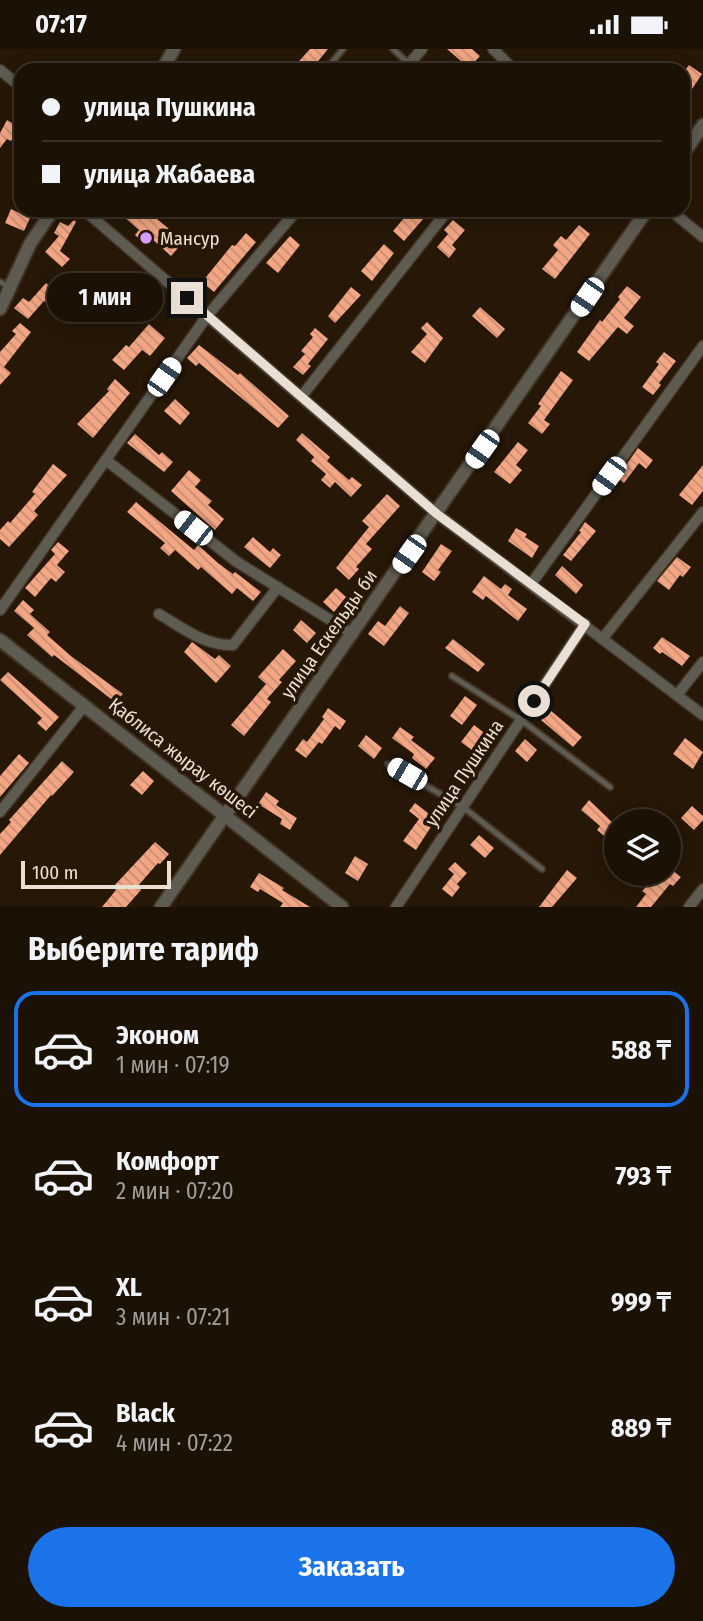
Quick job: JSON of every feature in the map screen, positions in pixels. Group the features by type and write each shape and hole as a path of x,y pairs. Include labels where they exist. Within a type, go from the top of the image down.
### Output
{"street":[{"path":"410,63 422,49"},
{"path":"493,49 507,63"},
{"path":"0,70 14,81"},
{"path":"690,144 703,125"},
{"path":"0,309 5,285 49,217"},
{"path":"92,217 437,514 703,715"},
{"path":"0,610 207,316 288,217"},
{"path":"301,397 442,217"},
{"name":"улица Ескельды би","path":"161,907 642,217"},
{"path":"679,217 703,237"},
{"path":"530,584 703,346"},
{"path":"106,460 237,562 353,634"},
{"path":"603,638 703,512"},
{"path":"159,614 207,643 233,645 278,587"},
{"name":"улица Пушкина","path":"396,907 585,624"},
{"name":"Қаблиса жырау көшесі","path":"0,640 342,907"},
{"path":"677,695 703,662"},
{"path":"0,812 84,706"},
{"path":"689,907 703,889"}],"lane":[{"path":"332,63 343,49"},
{"path":"393,49 404,63"},
{"path":"452,677 521,720 610,787"},
{"path":"388,764 463,807 542,869"}],"building":[{"path":"310,49 328,49 317,63 297,63"},
{"path":"447,49 472,49 480,56 474,63 463,63"},
{"path":"690,66 702,74 690,92"},
{"path":"7,120 14,124 11,141 7,139 0,148 0,133"},
{"path":"11,209 14,210 14,217 30,218 24,231 5,223"},
{"path":"124,217 154,217 184,241 171,256 151,238 145,244 135,235 139,230"},
{"path":"405,217 425,217 404,241 393,231"},
{"path":"74,220 76,222 60,251 70,259 62,267 45,252 59,236 54,233 60,222 68,226"},
{"path":"453,220 465,230 452,245 456,249 449,258 437,247 448,234 444,230"},
{"path":"579,225 590,234 555,279 542,269 558,250 553,245 561,236 566,240"},
{"path":"246,233 256,242 214,292 202,282 232,245 235,246"},
{"path":"290,236 300,245 278,273 266,263"},
{"path":"384,244 394,253 372,281 361,271"},
{"path":"109,279 123,290 113,302 99,290"},
{"path":"46,283 60,294 50,305 44,301 28,319 14,308 23,298 29,302"},
{"path":"627,286 641,297 624,318 634,326 627,334 618,327 589,361 577,352 600,320 602,322 620,299 618,297"},
{"path":"351,287 361,295 335,323 328,316"},
{"path":"143,292 154,301 141,316 130,306"},
{"path":"480,307 505,329 497,338 472,316"},
{"path":"427,322 443,338 425,363 411,352 427,334 421,328"},
{"path":"20,323 31,332 4,367 11,373 0,385 0,352 16,334 12,331"},
{"path":"149,324 165,338 150,356 142,350 124,370 112,360 126,345 129,347"},
{"path":"315,328 328,339 308,364 311,366 303,375 293,367 305,354 301,351 313,337 310,334"},
{"path":"199,345 238,375 240,373 289,416 278,428 199,363 196,366 187,358"},
{"path":"664,352 676,361 653,395 642,387 659,364 656,362"},
{"path":"561,371 573,380 544,420 550,424 542,434 528,423"},
{"path":"115,379 130,393 93,438 77,424 109,391 107,389"},
{"path":"175,399 190,413 180,425 164,411"},
{"path":"302,433 330,457 327,461 349,480 352,477 362,485 351,497 335,482 330,488 321,480 326,474 311,461 314,457 296,440"},
{"path":"135,434 159,455 162,452 173,462 164,472 127,443"},
{"path":"518,442 528,450 516,465 522,470 510,484 494,472"},
{"path":"638,448 653,460 646,469 639,463 624,483 617,478"},
{"path":"53,464 67,475 34,511 38,515 9,547 0,539 0,530 8,521 10,523 35,494 32,492"},
{"path":"703,465 703,491 692,505 679,495"},
{"path":"189,470 201,480 195,487 212,501 208,505 224,519 215,530 171,491"},
{"path":"387,494 400,506 366,544 372,549 356,567 359,569 349,580 336,568 369,527 362,521"},
{"path":"136,502 194,550 198,545 218,563 261,592 253,601 237,588 232,594 201,567 198,570 175,550 169,556 160,548 165,543 127,512"},
{"path":"585,522 596,531 571,561 563,555 581,532 579,531"},
{"path":"516,528 539,546 532,558 508,541"},
{"path":"253,537 270,552 273,548 281,555 270,568 244,547"},
{"path":"58,542 69,551 57,565 65,572 56,582 51,578 35,597 25,588 55,554 51,550"},
{"path":"441,544 452,551 438,570 441,572 434,581 422,572"},
{"path":"677,557 691,567 683,577 680,575 669,590 657,581"},
{"path":"562,566 583,585 576,594 555,575"},
{"path":"484,576 501,589 505,584 512,589 508,595 527,609 518,621 486,596 483,600 472,592"},
{"path":"336,588 346,597 334,612 323,602"},
{"path":"23,600 34,610 30,614 50,632 47,635 123,694 115,702 54,655 52,657 27,635 34,628 14,611"},
{"path":"400,606 409,613 384,646 368,634 378,621 385,626"},
{"path":"301,620 316,633 307,643 293,630"},
{"path":"662,637 690,656 682,666 653,648"},
{"path":"453,639 485,664 478,672 445,648"},
{"path":"192,642 215,659 219,655 231,666 216,683 184,652"},
{"path":"283,649 296,661 279,680 282,682 267,699 271,702 244,736 231,725 266,684 258,677"},
{"path":"8,672 59,717 46,731 37,723 42,718 0,680"},
{"path":"465,696 477,705 462,725 450,716"},
{"path":"328,708 346,721 340,730 335,726 322,744 319,742 306,758 295,750 303,739 307,742 324,719 322,717"},
{"path":"550,710 582,737 573,747 541,720"},
{"path":"474,725 490,737 477,754 461,742"},
{"path":"400,727 414,737 411,740 435,758 426,769 412,758 414,754 392,738"},
{"path":"366,735 382,748 374,759 358,746"},
{"path":"685,738 703,752 693,769 673,754"},
{"path":"525,739 537,750 527,762 515,751"},
{"path":"19,754 29,763 0,797 0,776"},
{"path":"62,761 74,772 0,855 0,834 11,822 9,820"},
{"path":"143,771 154,781 142,795 130,785"},
{"path":"266,792 279,801 276,805 297,818 290,830 280,824 282,819 258,804"},
{"path":"589,800 604,814 604,836 597,830 600,826 581,810"},
{"path":"415,803 436,819 416,850 403,841 419,819 409,811"},
{"path":"692,806 703,816 703,820 694,830 681,818"},
{"path":"479,835 494,848 485,858 470,845"},
{"path":"155,842 169,854 137,887 141,890 126,907 102,907 116,890 113,887"},
{"path":"355,856 368,864 358,881 345,873"},
{"path":"455,862 467,873 457,884 460,887 452,897 442,889 454,874 448,869"},
{"path":"567,870 577,878 552,907 539,907"},
{"path":"259,873 310,907 280,907 283,903 260,889 258,892 250,887"},
{"path":"647,886 668,886 651,907 636,907 646,894 642,891"}],"place":[{"name":"Мансур","path":"146,238"}],"route":[{"path":"187,298 437,514 585,624 534,701"}]}
